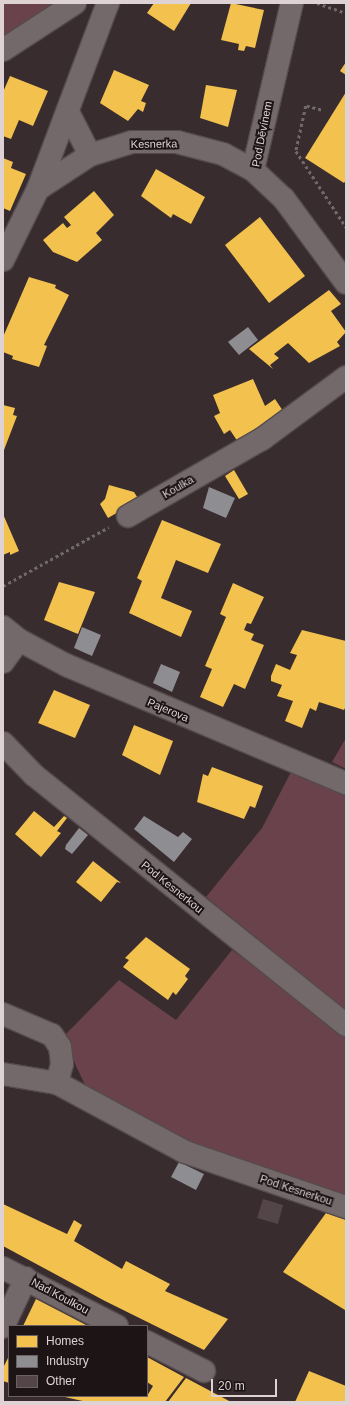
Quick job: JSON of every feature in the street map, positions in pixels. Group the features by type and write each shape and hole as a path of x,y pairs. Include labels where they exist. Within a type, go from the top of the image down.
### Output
{"street":[{"path":"3,50 75,3"},
{"path":"3,260 38,189 108,3"},
{"name":"Pod Děvínem","path":"292,3 253,170 284,200 346,282"},
{"path":"68,112 90,155"},
{"name":"Kesnerka","path":"38,189 90,155 132,142 177,142 223,154 253,170"},
{"name":"Koulka","path":"128,516 262,439 346,377"},
{"name":"Pajerova","path":"3,662 11,633 122,690 346,782"},
{"name":"Pod Kesnerkou","path":"3,744 34,775 346,1025"},
{"path":"3,1014 52,1035 60,1047 62,1064 57,1084"},
{"name":"Pod Kesnerkou","path":"3,1074 57,1084 185,1152 346,1207"},
{"name":"Nad Koulkou","path":"3,1268 26,1278 115,1325"},
{"path":"3,1327 26,1278"},
{"path":"148,1343 204,1371"}],"path":[{"path":"316,3 346,13"},
{"path":"321,110 306,106 296,151 346,227"},
{"path":"3,586 128,516"}],"shaded area":[{"path":"3,3 63,3 3,41"},
{"path":"346,738 346,769 332,762"},
{"path":"292,770 346,791 346,1010 206,897 262,828"},
{"path":"232,950 346,1034 346,1200 188,1145 90,1095 76,1066 65,1035 119,980 176,1020"}],"building: Homes":[{"path":"154,3 191,3 174,31 147,13"},
{"path":"231,3 264,10 255,48 246,46 244,51 238,50 239,44 221,40"},
{"path":"346,62 346,75 340,71"},
{"path":"114,70 149,85 141,101 146,103 143,112 138,109 128,121 100,103"},
{"path":"10,76 48,91 33,126 19,120 11,139 3,136 3,92"},
{"path":"206,85 237,90 228,127 200,118"},
{"path":"346,92 346,180 344,183 305,158"},
{"path":"3,158 13,162 11,168 26,174 10,211 3,208"},
{"path":"156,169 205,197 191,224 173,214 171,218 141,196"},
{"path":"94,191 114,215 96,233 102,240 77,262 53,252 43,240 63,223 67,228 71,225 64,217"},
{"path":"260,217 305,276 269,303 225,245"},
{"path":"29,277 56,285 55,288 69,295 44,345 47,346 39,367 12,359 13,356 3,352 3,337"},
{"path":"329,290 341,304 331,311 346,332 337,342 340,346 309,363 288,343 274,354 279,358 270,365 273,369 249,349"},
{"path":"253,379 265,406 275,399 285,414 240,445 230,430 224,434 214,416 220,413 213,395"},
{"path":"3,405 15,408 13,415 17,416 4,450"},
{"path":"234,470 248,494 239,499 225,476"},
{"path":"109,485 134,492 139,500 108,518 100,504 105,499"},
{"path":"3,514 19,551 10,555 10,552 3,555"},
{"path":"162,520 221,544 208,573 176,560 161,598 192,611 181,637 129,613 142,581 137,578"},
{"path":"59,582 95,592 78,634 44,620"},
{"path":"233,583 264,597 251,624 247,623 244,630 254,634 251,640 264,645 245,689 234,684 223,707 200,697 212,669 205,666 226,617 220,614"},
{"path":"302,630 346,641 346,706 344,710 319,702 316,711 310,708 302,728 285,721 293,701 277,696 282,685 271,681 271,676 276,664 290,670 297,655 290,653"},
{"path":"54,690 90,705 75,738 38,723"},
{"path":"134,725 173,741 160,775 122,755"},
{"path":"212,767 263,786 255,808 250,806 244,819 197,802 203,774 208,776"},
{"path":"34,811 54,827 64,816 67,818 57,831 61,833 41,857 15,834"},
{"path":"93,861 121,883 117,882 101,902 76,882"},
{"path":"146,937 190,969 185,976 188,979 176,995 173,992 168,1000 123,967 129,960 125,958"},
{"path":"3,1204 67,1234 74,1220 82,1225 74,1241 122,1269 126,1261 170,1284 165,1291 228,1319 204,1350 105,1301 3,1246"},
{"path":"326,1213 346,1220 345,1310 283,1272"},
{"path":"36,1299 86,1325 23,1325"},
{"path":"8,1358 8,1383 3,1381 3,1368"},
{"path":"148,1358 184,1377 165,1402 87,1402 65,1397 148,1397 153,1386 148,1383"},
{"path":"309,1371 346,1386 346,1402 295,1402"},
{"path":"186,1378 231,1402 168,1402"}],"building: Industry":[{"path":"248,327 258,340 239,355 228,342"},
{"path":"209,487 235,498 226,518 203,508"},
{"path":"82,627 101,635 92,656 74,648"},
{"path":"161,664 180,672 172,692 153,683"},
{"path":"144,816 178,837 183,832 192,839 174,862 134,829"},
{"path":"79,828 88,835 72,854 65,849 66,845"},
{"path":"179,1162 204,1174 196,1190 171,1177"}],"building: Other":[{"path":"263,1199 283,1205 278,1224 257,1218"}]}
